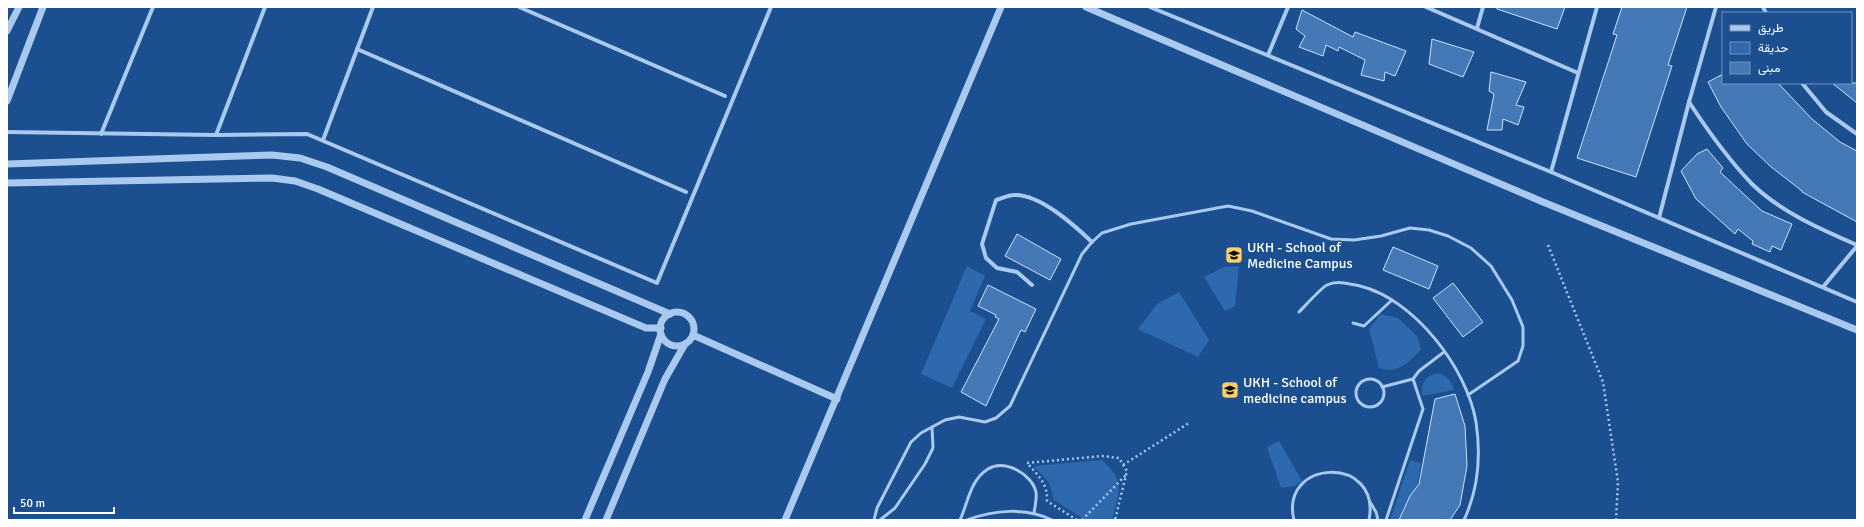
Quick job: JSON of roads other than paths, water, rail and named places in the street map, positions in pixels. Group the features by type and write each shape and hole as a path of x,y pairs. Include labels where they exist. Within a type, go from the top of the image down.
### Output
{"street":[{"path":"7,31 19,7"},
{"path":"7,100 43,7"},
{"path":"101,134 154,7"},
{"path":"216,135 265,7"},
{"path":"324,140 373,7"},
{"path":"519,7 725,96"},
{"path":"7,132 216,135 307,134 657,283 771,7"},
{"path":"785,520 821,432 838,399 1002,7"},
{"path":"1086,7 1543,202 1857,330"},
{"path":"1150,7 1551,172 1857,302"},
{"path":"1268,55 1288,7"},
{"path":"1426,7 1578,73"},
{"path":"1477,28 1483,7"},
{"path":"1551,172 1597,7"},
{"path":"1659,218 1689,102 1716,7"},
{"path":"357,49 686,192"},
{"path":"1803,84 1826,112 1857,134"},
{"path":"1689,102 1729,159 1753,185 1793,214 1857,246 1823,287"},
{"path":"7,164 259,155 300,158 327,167 670,314"},
{"path":"7,183 272,178 295,181 318,188 646,328 661,331 668,343 680,346 685,344"},
{"path":"1032,285 1017,272 997,268 986,258 982,244 996,200 1014,195 1037,200 1071,221 1092,242"},
{"path":"585,520 648,372 661,331 662,322 670,314 675,312 686,315 693,324 693,336 685,344 665,379 606,520"},
{"path":"693,336 838,399"}],"lane":[{"path":"874,520 877,508 911,442 921,432 945,420 958,418 985,422 996,418 1010,406 1082,254 1102,233 1131,224 1228,206 1252,210 1331,239 1354,240 1381,236 1410,228 1429,230 1448,236 1471,248 1491,266 1512,300 1523,327 1523,346 1518,361 1468,395"},
{"path":"1299,312 1327,285 1344,282 1376,290 1417,319 1436,339 1468,395 1476,422 1479,453 1475,487 1469,509 1464,520"},
{"path":"1353,323 1364,326 1392,300"},
{"path":"1382,387 1412,380 1419,371 1444,352"},
{"path":"1371,379 1376,381 1382,387 1383,396 1379,404 1375,406 1371,407 1362,405 1357,398 1356,389 1362,382 1371,379"},
{"path":"1386,520 1423,409 1412,380"},
{"path":"880,520 895,508 925,464 933,448 932,427"},
{"path":"960,520 966,509 972,488 988,469 994,467 1005,466 1014,469 1034,486 1036,493 1034,513"},
{"path":"1294,520 1292,506 1295,494 1303,483 1314,475 1326,471 1340,472 1352,477 1362,486 1376,512 1378,520"},
{"path":"1369,500 1369,520"},
{"path":"967,520 982,515 1007,511 1041,514 1052,520"}],"place":[{"name":"UKH - School of Medicine Campus","path":"1234,255"},
{"name":"UKH - School of medicine campus","path":"1230,390"}]}
